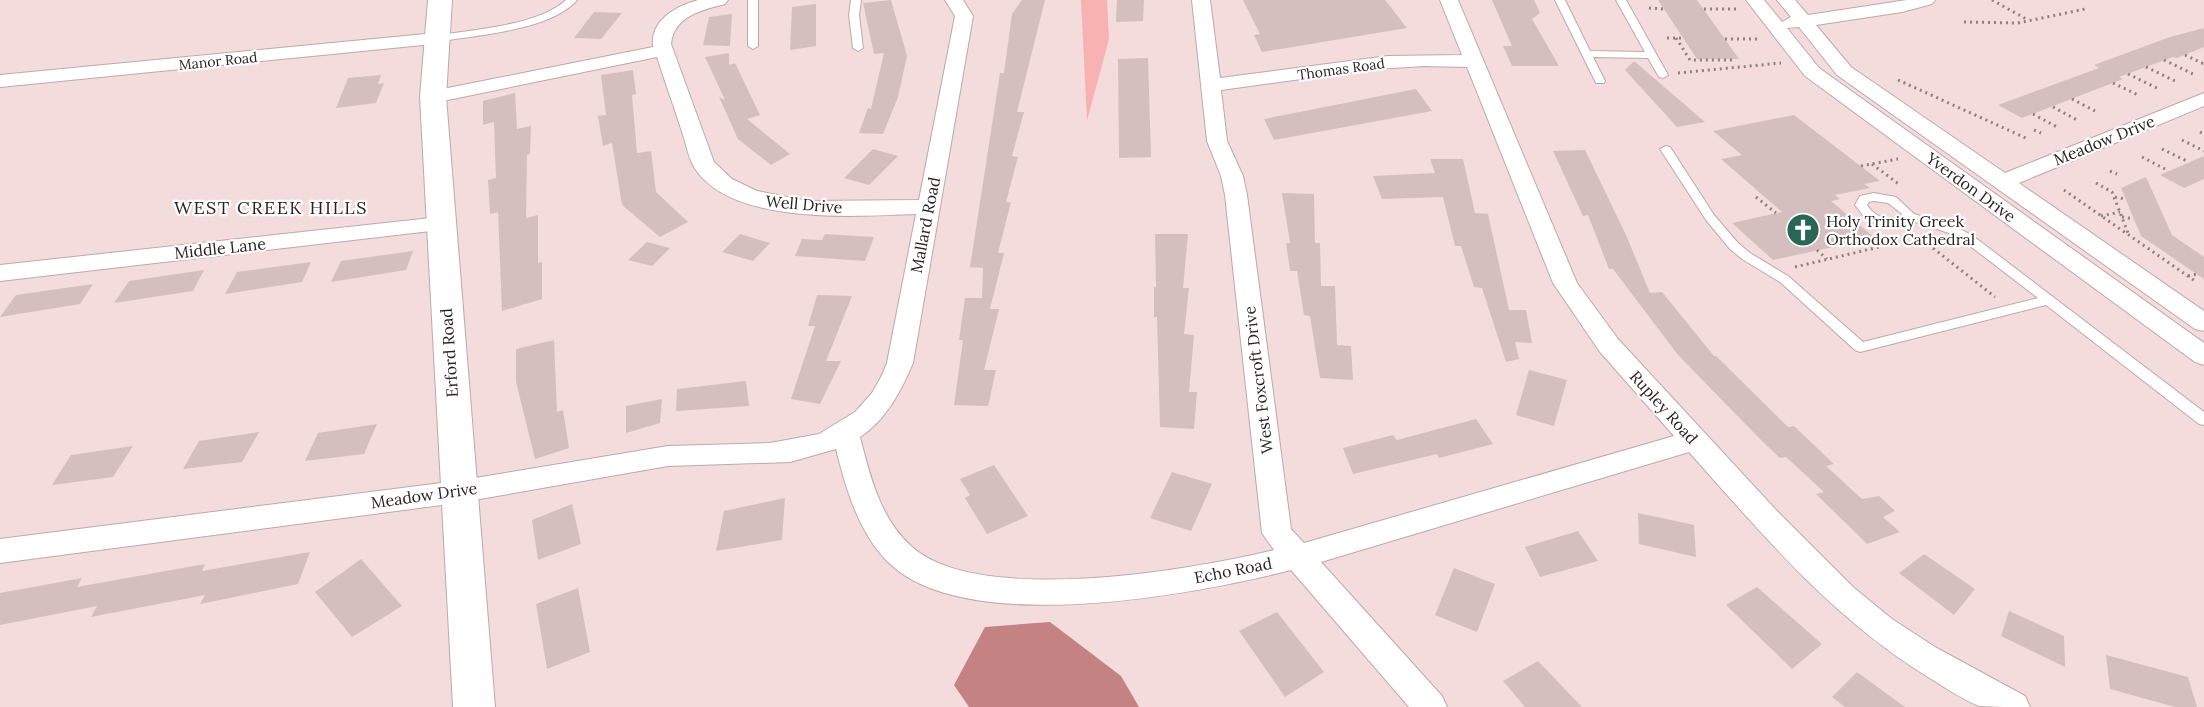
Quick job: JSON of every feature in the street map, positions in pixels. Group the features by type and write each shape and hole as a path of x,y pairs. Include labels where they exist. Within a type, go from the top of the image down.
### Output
{"street":[{"name":"Erford Road","path":"440,0 433,97 474,707"},
{"path":"433,97 665,50 662,36 672,19 690,8 718,0"},
{"name":"Mallard Road","path":"845,432 868,416 882,400 889,390 900,363 964,16 954,0"},
{"name":"West Foxcroft Drive","path":"1201,0 1217,141 1232,177 1236,195 1277,532 1430,707"},
{"name":"Rupley Road","path":"1449,0 1565,283 1580,309 1608,345 1769,523 1842,597 1910,648 1959,679 2013,707"},
{"name":"Yverdon Drive","path":"1786,0 1844,71 2204,323"},
{"path":"1769,33 1803,22 1902,7 1926,0"},
{"name":"Yverdon Drive","path":"1748,4 1769,33 1812,72 2204,356"},
{"name":"Manor Road","path":"0,81 436,39"},
{"name":"Well Drive","path":"665,50 705,165 724,186 743,195 781,204 845,208 928,207"},
{"name":"Thomas Road","path":"1210,86 1258,82 1407,60 1473,61"},
{"name":"Meadow Drive","path":"2003,182 2204,99"},
{"name":"Middle Lane","path":"0,273 440,224"},
{"name":"Meadow Drive","path":"0,551 458,492 671,456 778,452 809,447 845,432"},
{"name":"Echo Road","path":"845,432 867,500 883,535 899,555 921,570 951,581 1017,591 1082,591 1153,585 1297,556 1451,513 1694,440"}],"lane":[{"path":"436,39 545,18 564,9 572,0"},
{"path":"753,0 753,46"},
{"path":"856,0 854,15 858,48"},
{"path":"1560,0 1600,81"},
{"path":"1621,0 1664,75"},
{"path":"1587,54 1651,55"},
{"path":"1666,149 1710,217 1734,246 1784,279 1860,347 2049,300"},
{"path":"1908,216 1961,234 2204,420"}],"path":[{"path":"1992,0 2029,21"},
{"path":"1704,9 1748,4"},
{"path":"1649,8 1664,9"},
{"path":"1964,22 2013,23 2085,9"},
{"path":"1725,39 1769,33"},
{"path":"1667,38 1683,38"},
{"path":"1676,38 1690,60 1734,60"},
{"path":"2186,55 2204,64"},
{"path":"2164,60 2193,74"},
{"path":"1664,75 1788,63"},
{"path":"2145,67 2175,81"},
{"path":"2128,74 2157,88"},
{"path":"1898,80 2028,139"},
{"path":"1904,83 1909,80"},
{"path":"2113,83 2138,95"},
{"path":"1933,96 1939,93"},
{"path":"2072,99 2097,112"},
{"path":"1964,109 1970,106"},
{"path":"2053,107 2077,120"},
{"path":"2033,114 2057,127"},
{"path":"2034,130 2042,133"},
{"path":"2181,140 2204,151"},
{"path":"2162,149 2189,162"},
{"path":"1861,166 1905,157"},
{"path":"2142,157 2165,169"},
{"path":"1872,164 1902,186"},
{"path":"2110,171 2117,174"},
{"path":"2096,183 2112,192 2128,235"},
{"path":"2064,190 2195,281"},
{"path":"1756,197 1776,213"},
{"path":"2114,197 2125,199"},
{"path":"2101,216 2120,212"},
{"path":"2122,217 2134,219"},
{"path":"1794,267 1879,247 1885,231"},
{"path":"1912,232 2003,303"},
{"path":"1817,250 1827,259"},
{"path":"2155,254 2164,252"},
{"path":"2187,276 2197,274"}],"shaded area":[{"path":"1081,0 1107,0 1109,39 1087,121"},
{"path":"1050,622 1121,676 1139,707 969,707 954,685 985,627"}],"building":[{"path":"891,0 907,56 898,97 883,134 859,133 868,108 871,109 884,53 874,54 863,3"},
{"path":"1022,0 1045,0 1017,112 1024,112 1012,156 1018,157 1006,202 1011,202 998,253 1004,253 990,309 999,309 984,370 996,370 988,406 954,405 963,340 959,340 965,298 982,298 983,268 970,267 1000,73 1004,73 1012,14"},
{"path":"1117,0 1144,0 1143,21 1116,22"},
{"path":"1243,0 1385,0 1407,28 1262,52 1254,35 1260,34"},
{"path":"1492,0 1534,0 1540,13 1532,19 1559,66 1512,66 1503,46 1512,46"},
{"path":"1658,0 1697,0 1739,59 1697,59"},
{"path":"816,4 816,46 790,50 792,7"},
{"path":"594,12 622,13 601,39 574,38"},
{"path":"732,14 730,46 703,45 709,17"},
{"path":"2204,28 2204,47 2119,77 2123,79 2022,118 1998,105 2099,68 2094,65 2170,37"},
{"path":"729,53 729,65 735,63 760,115 747,119 790,154 771,165 738,139 719,97 725,100 705,57"},
{"path":"1148,58 1151,157 1119,158 1118,59"},
{"path":"1634,61 1705,122 1677,127 1625,70"},
{"path":"633,70 636,94 632,95 637,153 651,151 656,192 688,222 660,237 622,205 612,143 603,146 598,116 606,115 601,75"},
{"path":"381,75 378,84 384,83 376,103 336,108 348,78"},
{"path":"1416,89 1432,111 1274,140 1264,119"},
{"path":"515,93 517,129 531,126 530,154 527,155 526,218 538,215 538,263 542,262 542,299 502,311 498,212 490,214 488,180 496,178 494,122 483,125 483,101"},
{"path":"1794,115 1880,181 1864,184 1870,188 1835,195 1840,199 1831,201 1875,238 1773,260 1732,223 1782,212 1721,159 1742,155 1713,131"},
{"path":"873,149 898,156 869,185 844,178"},
{"path":"1585,150 1626,235 1650,293 1662,292 1714,356 1788,427 1794,426 1834,464 1826,466 1862,499 1879,496 1895,511 1883,517 1900,532 1867,544 1816,494 1824,492 1786,457 1780,458 1678,355 1613,269 1609,269 1588,215 1583,216 1553,151"},
{"path":"2204,156 2204,179 2184,188 2160,175"},
{"path":"1430,159 1463,159 1475,213 1488,214 1509,310 1526,310 1532,343 1515,342 1519,359 1506,362 1482,288 1474,287 1461,246 1455,246 1443,197 1382,199 1373,176 1435,173"},
{"path":"2146,177 2172,235 2204,257 2204,279 2141,236 2121,188"},
{"path":"1282,193 1314,194 1315,243 1320,243 1321,286 1335,286 1337,345 1351,346 1353,380 1320,378 1310,316 1304,315 1297,271 1290,271 1286,243 1290,243"},
{"path":"740,234 770,243 753,261 722,252"},
{"path":"825,234 874,237 865,261 795,256 802,239 822,240"},
{"path":"1155,234 1188,234 1183,288 1189,288 1184,334 1194,335 1189,392 1197,392 1194,429 1160,427 1157,317 1154,317"},
{"path":"647,242 670,248 652,266 628,260"},
{"path":"413,251 406,270 331,282 341,261"},
{"path":"311,262 302,282 225,294 237,272"},
{"path":"204,270 193,291 114,303 129,281"},
{"path":"93,284 80,304 0,317 16,295"},
{"path":"817,295 852,296 826,361 841,361 820,404 791,399 815,326 808,326"},
{"path":"554,340 557,412 563,410 569,448 535,459 516,382 516,349"},
{"path":"1529,370 1567,380 1554,426 1516,415"},
{"path":"746,381 749,406 676,411 677,389"},
{"path":"662,399 660,423 626,433 626,406"},
{"path":"1476,419 1493,444 1439,458 1437,454 1353,474 1343,448 1393,435 1397,440"},
{"path":"377,424 364,454 305,461 318,433"},
{"path":"259,432 242,462 183,469 199,441"},
{"path":"133,446 113,477 52,485 71,455"},
{"path":"994,465 1028,516 987,534 965,498 970,495 960,479"},
{"path":"1172,472 1212,484 1191,531 1150,518"},
{"path":"785,498 782,540 716,551 724,511"},
{"path":"572,504 581,544 538,560 532,520"},
{"path":"1638,513 1694,525 1696,557 1639,544"},
{"path":"1578,531 1598,561 1540,577 1525,547"},
{"path":"310,552 298,584 200,604 205,595 91,617 97,606 0,625 0,593 82,578 77,587 205,564 202,571"},
{"path":"1924,554 1975,589 1954,615 1899,573"},
{"path":"361,559 402,606 352,637 315,592"},
{"path":"1454,568 1495,584 1477,632 1435,615"},
{"path":"1757,587 1822,644 1792,669 1726,605"},
{"path":"578,588 590,652 547,669 536,604"},
{"path":"2009,611 2064,636 2065,667 2001,636"},
{"path":"1277,612 1324,672 1285,697 1239,631"},
{"path":"2106,655 2188,677 2197,707 2175,707 2110,689"},
{"path":"1538,661 1582,707 1525,707 1503,681"},
{"path":"1857,672 1905,707 1845,707 1832,697"}],"place":[{"name":"Holy Trinity Greek Orthodox Cathedral","path":"1803,230"}],"district":[{"name":"WEST CREEK HILLS","path":"271,207"}]}
